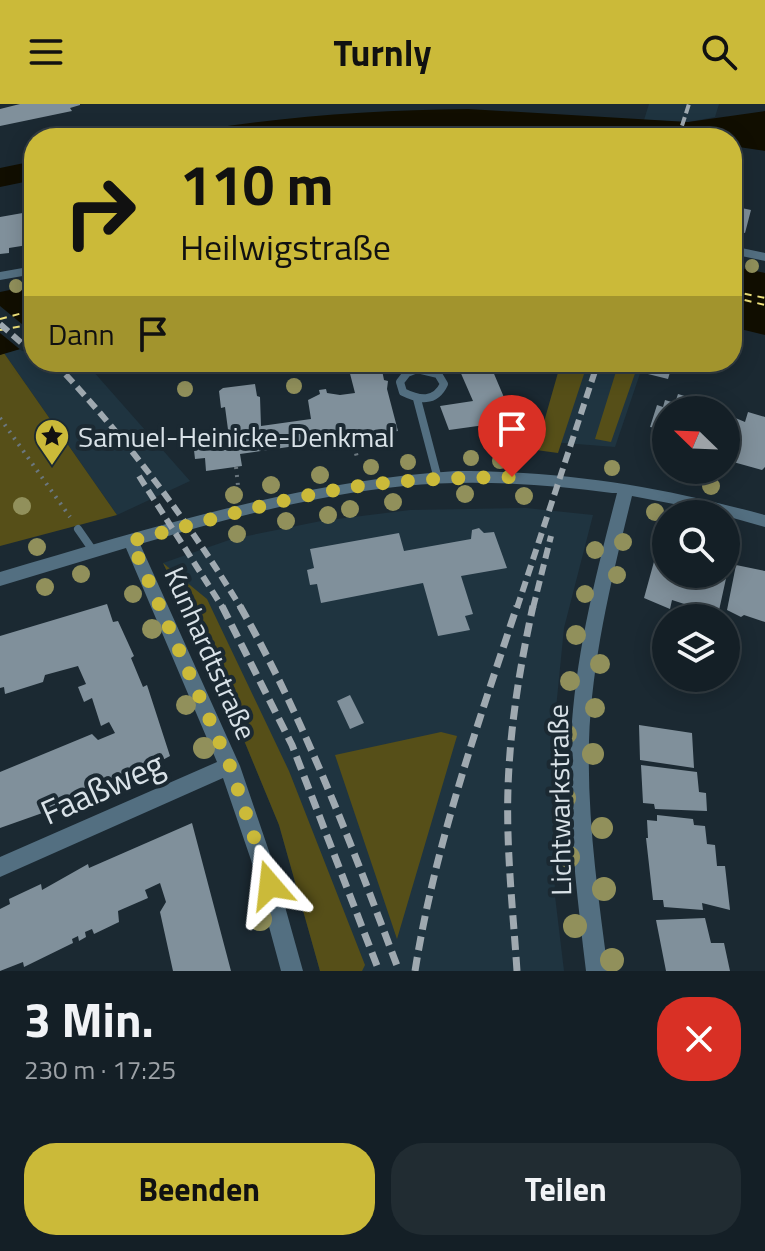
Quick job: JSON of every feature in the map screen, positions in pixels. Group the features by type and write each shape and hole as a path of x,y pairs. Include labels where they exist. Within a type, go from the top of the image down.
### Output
{"street":[{"path":"742,252 765,257"},
{"path":"0,276 24,272"},
{"path":"0,579 283,501 354,487 438,479 512,477 626,488 689,500 765,521"},
{"name":"Lichtwarkstraße","path":"597,971 584,863 579,741 594,618 626,488"},
{"name":"Kunhardtstraße","path":"131,541 230,766 264,863 292,971"},
{"name":"Faaßweg","path":"0,867 230,766"}],"lane":[{"path":"410,372 405,373 400,387 408,396 417,399 428,399 440,393 444,384 438,374 432,372"},
{"path":"417,399 438,479"},
{"path":"78,529 94,552"}],"path":[{"path":"0,418 78,529"},
{"path":"352,438 358,461"},
{"path":"236,467 238,486"}],"shaded area":[{"path":"649,104 719,104 715,117 688,122 644,120"},
{"path":"468,109 688,122 765,111 765,151 742,148 742,128 215,128 311,116"},
{"path":"24,163 24,182 0,187 0,168"},
{"path":"742,268 765,273 765,335 742,329"},
{"path":"24,287 24,348 0,355 0,292"},
{"path":"24,348 24,372 94,372 190,481 117,515 4,353"},
{"path":"4,353 117,515 0,546 0,355"},
{"path":"558,372 585,372 558,453 536,450"},
{"path":"574,372 641,372 615,447 551,442"},
{"path":"616,372 636,372 611,442 595,439"},
{"path":"526,508 593,515 564,628 552,749 555,896 564,971 320,971 279,825 217,675 163,563 232,539 321,521 410,510"},
{"path":"163,563 207,599 289,771 365,965 362,971 320,971 279,825 217,675"},
{"path":"441,732 457,736 397,939 335,755"}],"pier":[{"path":"0,306 24,326 24,351 22,351 0,333"}],"building":[{"path":"20,104 80,105 70,108 72,111 0,126 0,109"},
{"path":"742,208 751,210 745,233 742,232"},
{"path":"24,213 24,246 9,248 9,253 0,254 0,217"},
{"path":"350,372 382,372 384,380 388,381 387,389 398,431 240,454 242,466 206,471 205,458 195,459 193,441 229,437 225,407 221,408 219,391 223,388 255,384 257,396 260,397 261,426 311,419 308,400 320,394 319,390 326,389 327,393 340,395 355,393"},
{"path":"460,372 493,372 514,421 449,430 440,406 473,401"},
{"path":"649,372 670,372 668,379"},
{"path":"748,412 765,417 765,467 762,470 740,464 740,420 745,422"},
{"path":"479,528 484,533 494,532 507,568 461,576 473,614 465,616 470,630 438,636 423,583 321,603 317,584 310,585 307,570 314,568 310,549 399,533 404,551 471,539 472,530"},
{"path":"740,566 765,571 765,622 744,615 741,617 740,604 728,604 731,588 740,588"},
{"path":"652,569 652,588 724,588 720,604 684,604 672,600 671,604 658,604 644,598"},
{"path":"107,604 113,622 118,621 134,656 131,658 143,687 147,685 170,756 121,782 119,777 64,801 65,805 0,828 0,772 92,734 98,740 115,733 109,722 101,726 92,698 84,702 78,687 86,684 78,666 45,675 43,682 5,694 4,687 0,688 0,636"},
{"path":"350,695 364,723 350,729 337,701"},
{"path":"639,725 692,733 694,768 640,760"},
{"path":"641,765 697,772 699,792 706,793 707,811 655,809 654,804 643,803"},
{"path":"657,815 693,819 694,825 705,826 707,844 715,845 717,866 725,866 730,910 702,903 703,910 664,907 663,900 653,900 646,838 647,820 657,821"},
{"path":"192,823 231,971 173,971 160,912 166,902 160,883 145,890 148,898 118,911 119,922 94,934 92,929 85,932 86,937 79,941 78,936 72,939 73,943 24,967 23,962 0,971 0,909 10,904 9,899 41,884 42,890 88,864 89,868"},
{"path":"705,918 711,943 724,943 730,971 666,971 656,920"}],"ferry route":[{"path":"742,293 765,298"},
{"path":"742,299 765,305"},
{"path":"0,319 24,313"},
{"path":"0,330 24,326"}],"railway":[{"path":"681,128 689,104"},
{"path":"0,324 24,345"},
{"path":"63,372 154,480 241,608"},
{"path":"517,608 595,372"},
{"path":"139,476 223,608"},
{"path":"533,608 551,536"},
{"path":"222,606 292,745 379,971"},
{"path":"240,606 307,740 399,971"},
{"path":"415,971 423,924 446,832 472,741 517,606"},
{"path":"517,971 508,788 516,696 533,606"}],"place":[{"name":"Samuel-Heinicke-Denkmal","path":"52,467"}],"route":[{"path":"270,885 230,766 131,541 283,501 354,487 426,479 512,477"}]}
